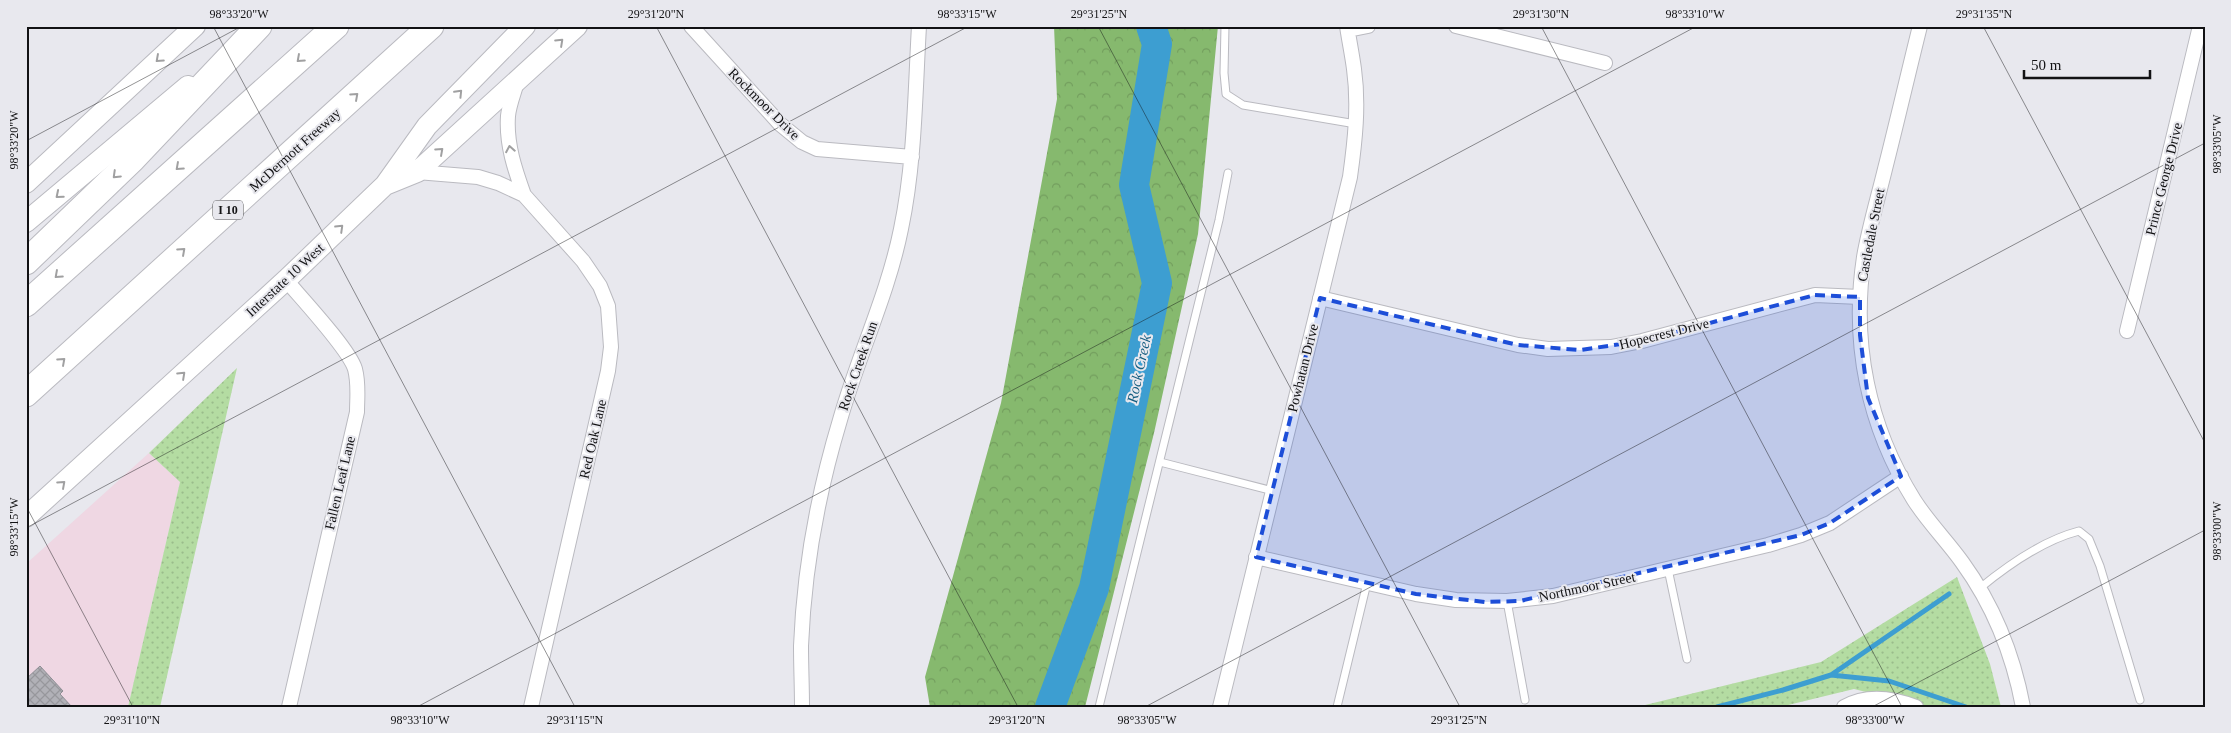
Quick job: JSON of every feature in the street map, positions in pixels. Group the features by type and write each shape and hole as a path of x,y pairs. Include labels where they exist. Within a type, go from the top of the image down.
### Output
{"highway":[{"path":"26,262 133,159 257,26"},
{"path":"26,304 336,26"},
{"name":"McDermott Freeway","path":"26,394 432,26"}],"main road":[{"path":"26,183 195,26"},
{"path":"26,222 148,121 257,26"},
{"name":"Interstate 10 West","path":"26,517 286,280 385,185 427,126 525,26"},
{"path":"385,185 417,172 577,26"}],"street":[{"name":"Rockmoor Drive","path":"690,26 780,124 802,142 818,149 912,157"},
{"name":"Rock Creek Run","path":"802,707 802,637 808,562 819,503 840,420 888,278 901,230 912,157 919,26"},
{"path":"1347,28 1368,26"},
{"path":"1456,26 1605,63"},
{"name":"Castledale Street","path":"1920,26 1864,257 1860,297 1860,343 1868,398 1880,434 1914,500 1937,532 1961,560 1980,588 1996,617 2009,648 2023,707"},
{"name":"Prince George Drive","path":"2127,331 2200,26"},
{"name":"Powhatan Drive","path":"1220,707 1350,177 1356,124 1354,69 1347,28"},
{"name":"Red Oak Lane","path":"517,82 508,115 509,142 514,168 524,195 583,261 600,286 608,306 611,347 608,371 531,707"},
{"name":"Red Oak Lane","path":"417,172 478,177 498,183 524,195"},
{"name":"Fallen Leaf Lane","path":"286,280 342,348 354,367 358,385 357,412 289,707"},
{"name":"Hopecrest Drive","path":"1320,298 1518,345 1548,349 1580,350 1642,342 1815,295 1829,294 1860,297"},
{"name":"Northmoor Street","path":"1256,557 1416,594 1456,600 1508,601 1553,596 1768,545 1801,535 1830,523 1901,476"},
{"path":"1844,707 1870,698 1901,701 1916,707"}],"lane":[{"path":"1226,26 1224,73 1226,94 1243,105 1356,124"},
{"path":"1099,707 1219,220 1228,173"},
{"path":"1160,462 1273,491"},
{"path":"1980,588 1997,574 2026,556 2067,534 2080,531 2089,538 2100,566 2140,700"},
{"path":"1668,569 1687,659"},
{"path":"1337,707 1367,583"},
{"path":"1508,601 1525,700"}],"highlighted area":[{"path":"1815,295 1860,297 1860,335 1868,398 1901,476 1830,523 1801,535 1520,601 1485,602 1416,594 1256,557 1320,298 1518,345 1580,350 1642,341"}],"shaded area":[{"path":"149,453 180,482 128,707 26,707 26,564"}],"green space":[{"path":"1054,26 1218,26 1198,234 1154,433 1085,707 930,707 925,677 1001,403 1057,99"},
{"path":"237,368 160,707 128,707 180,482 149,453"},
{"path":"1957,577 1990,664 2001,707 1926,707 1854,689 1780,707 1637,707 1821,662"}],"building":[{"path":"40,666 63,691 60,694 72,707 26,707 26,679"}],"waterway":[{"name":"Rock Creek","path":"1050,707 1094,588 1157,283 1134,185 1157,44 1151,26"},
{"path":"1717,707 1831,675 1949,594"},
{"path":"1831,675 1889,681 1966,707"}]}
